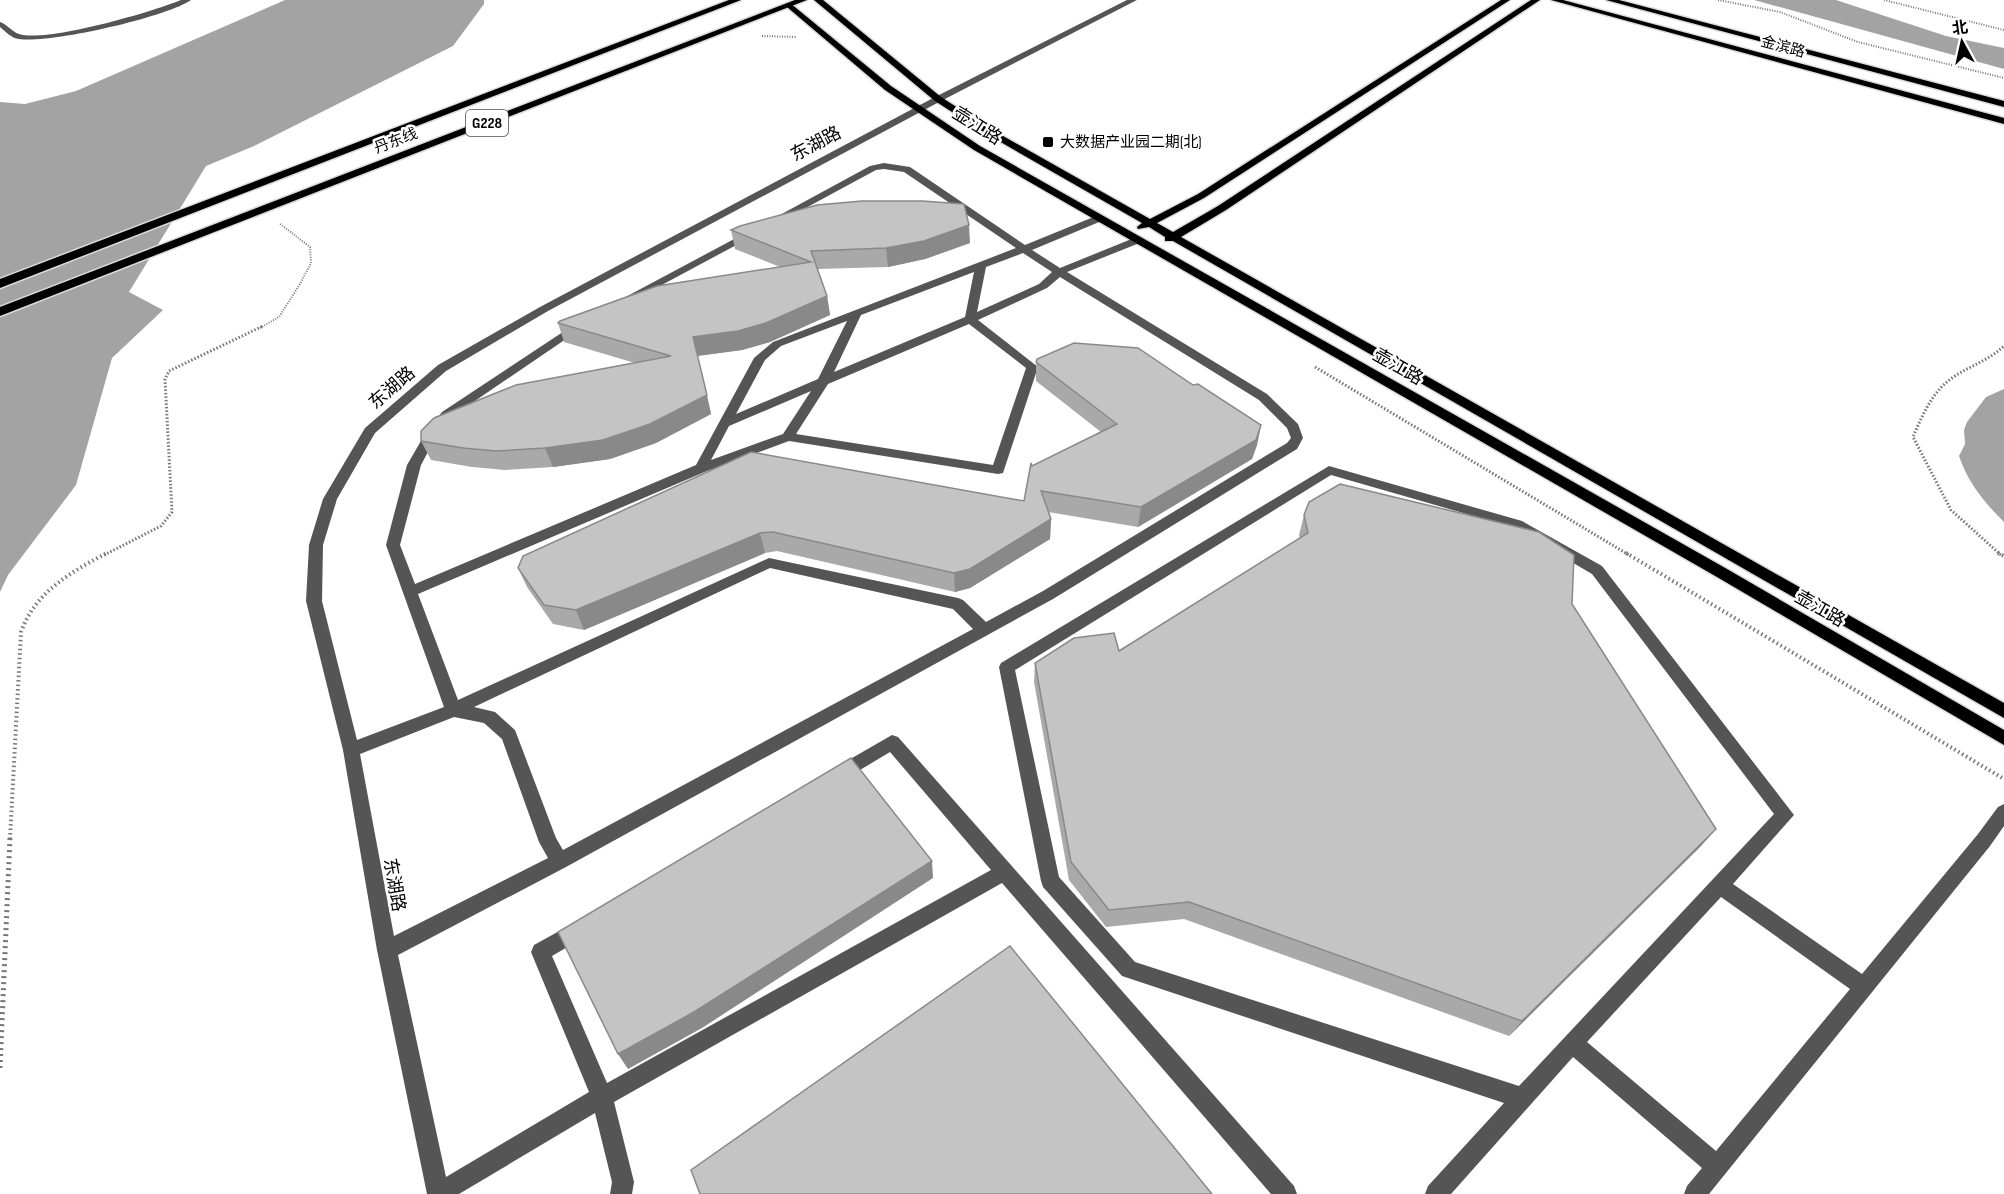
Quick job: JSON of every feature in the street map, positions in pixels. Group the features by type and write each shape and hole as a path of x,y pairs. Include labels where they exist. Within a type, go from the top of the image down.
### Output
{"highway":[{"name":"丹东线","path":"0,284 737,0"},
{"name":"丹东线","path":"0,312 803,0"}],"main road":[{"name":"壶江路","path":"818,0 938,99 1056,171 2004,711"},
{"path":"1134,237 1150,223 1201,196 1506,0"},
{"path":"1153,248 1174,237 1536,0"},
{"name":"金滨路","path":"1556,0 2004,121"},
{"name":"金滨路","path":"1610,0 2004,104"},
{"name":"壶江路","path":"789,5 867,71 918,110 977,148 1722,573 2004,738"}],"street":[{"path":"0,24 19,37 44,36 148,15 187,0"},
{"name":"东湖路","path":"438,1194 387,950 351,750 314,601 315,545 330,499 370,431 442,368 544,309 938,99 1133,0"},
{"path":"387,950 560,861 1048,595 1292,446 1297,438 1293,427 1263,397 1059,272 907,170 884,166 873,168 611,309"},
{"path":"702,468 760,358 777,344 1100,218"},
{"path":"725,423 1043,286 1059,272 1134,237"},
{"path":"970,319 981,265"},
{"path":"788,437 824,380 857,313"},
{"path":"410,592 702,468 788,437 998,470 1032,367 970,319"},
{"path":"453,710 393,545 414,465 431,434 446,415 569,331 590,320"},
{"path":"1436,1194 1572,1043 1785,815 1596,570 1517,524 1329,470 1007,668 1050,881 1129,969 1522,1098"},
{"path":"351,750 453,710 769,563 958,604 984,630"},
{"path":"453,710 489,717 509,735 548,842 560,861"},
{"path":"822,784 892,742 1286,1194"},
{"path":"1695,1194 2004,812"},
{"path":"438,1194 602,1097 1004,872"},
{"path":"1719,885 1864,987"},
{"path":"592,922 542,952 602,1097 623,1182 621,1194"},
{"path":"1572,1043 1717,1167"}],"path":[{"path":"1718,0 1780,12 1858,42 2004,78"},
{"path":"1884,0 2004,30"},
{"path":"760,36 803,37"},
{"path":"0,1068 19,637 25,619 38,600 66,577 161,526 172,512 165,379 169,370 267,324 279,317 287,307 311,263 310,248 278,222 290,218"},
{"path":"2004,346 1992,359 1951,379 1926,406 1913,437 1951,510 1996,552 2004,556"},
{"path":"1313,366 2004,779"}],"shaded area":[{"path":"285,0 484,0 484,4 453,46 254,146 206,166 129,292 163,310 112,358 76,485 8,575 0,592 0,102 25,104 76,91"},
{"path":"1754,0 1836,0 1946,36 2004,48 2004,69"},
{"path":"2004,389 2004,522 1977,492 1959,456 1965,444 1964,430 1967,422 1986,397"}],"building":[{"path":"862,201 964,204 969,225 924,241 886,248 811,251 827,296 766,323 738,331 693,337 707,395 650,424 603,440 545,448 496,451 421,441 421,431 434,418 516,385 671,356 558,323 657,286 811,262 731,230 817,205"},
{"path":"1074,343 1138,348 1193,385 1198,384 1261,425 1256,440 1141,507 1041,491 1051,519 970,569 954,573 773,532 760,533 576,610 544,605 518,568 523,556 751,452 1024,501 1031,463 1032,466 1117,424 1036,362 1037,359"},
{"path":"1340,484 1539,532 1574,555 1572,604 1716,829 1522,1021 1189,902 1109,910 1071,862 1035,663 1074,638 1114,633 1119,651 1308,533 1304,515 1309,502"},
{"path":"851,758 932,861 694,1012 618,1054 558,932"},
{"path":"1010,946 1212,1194 700,1194 691,1170"}],"place":[{"name":"大数据产业园二期(北)","path":"1048,142"}]}
